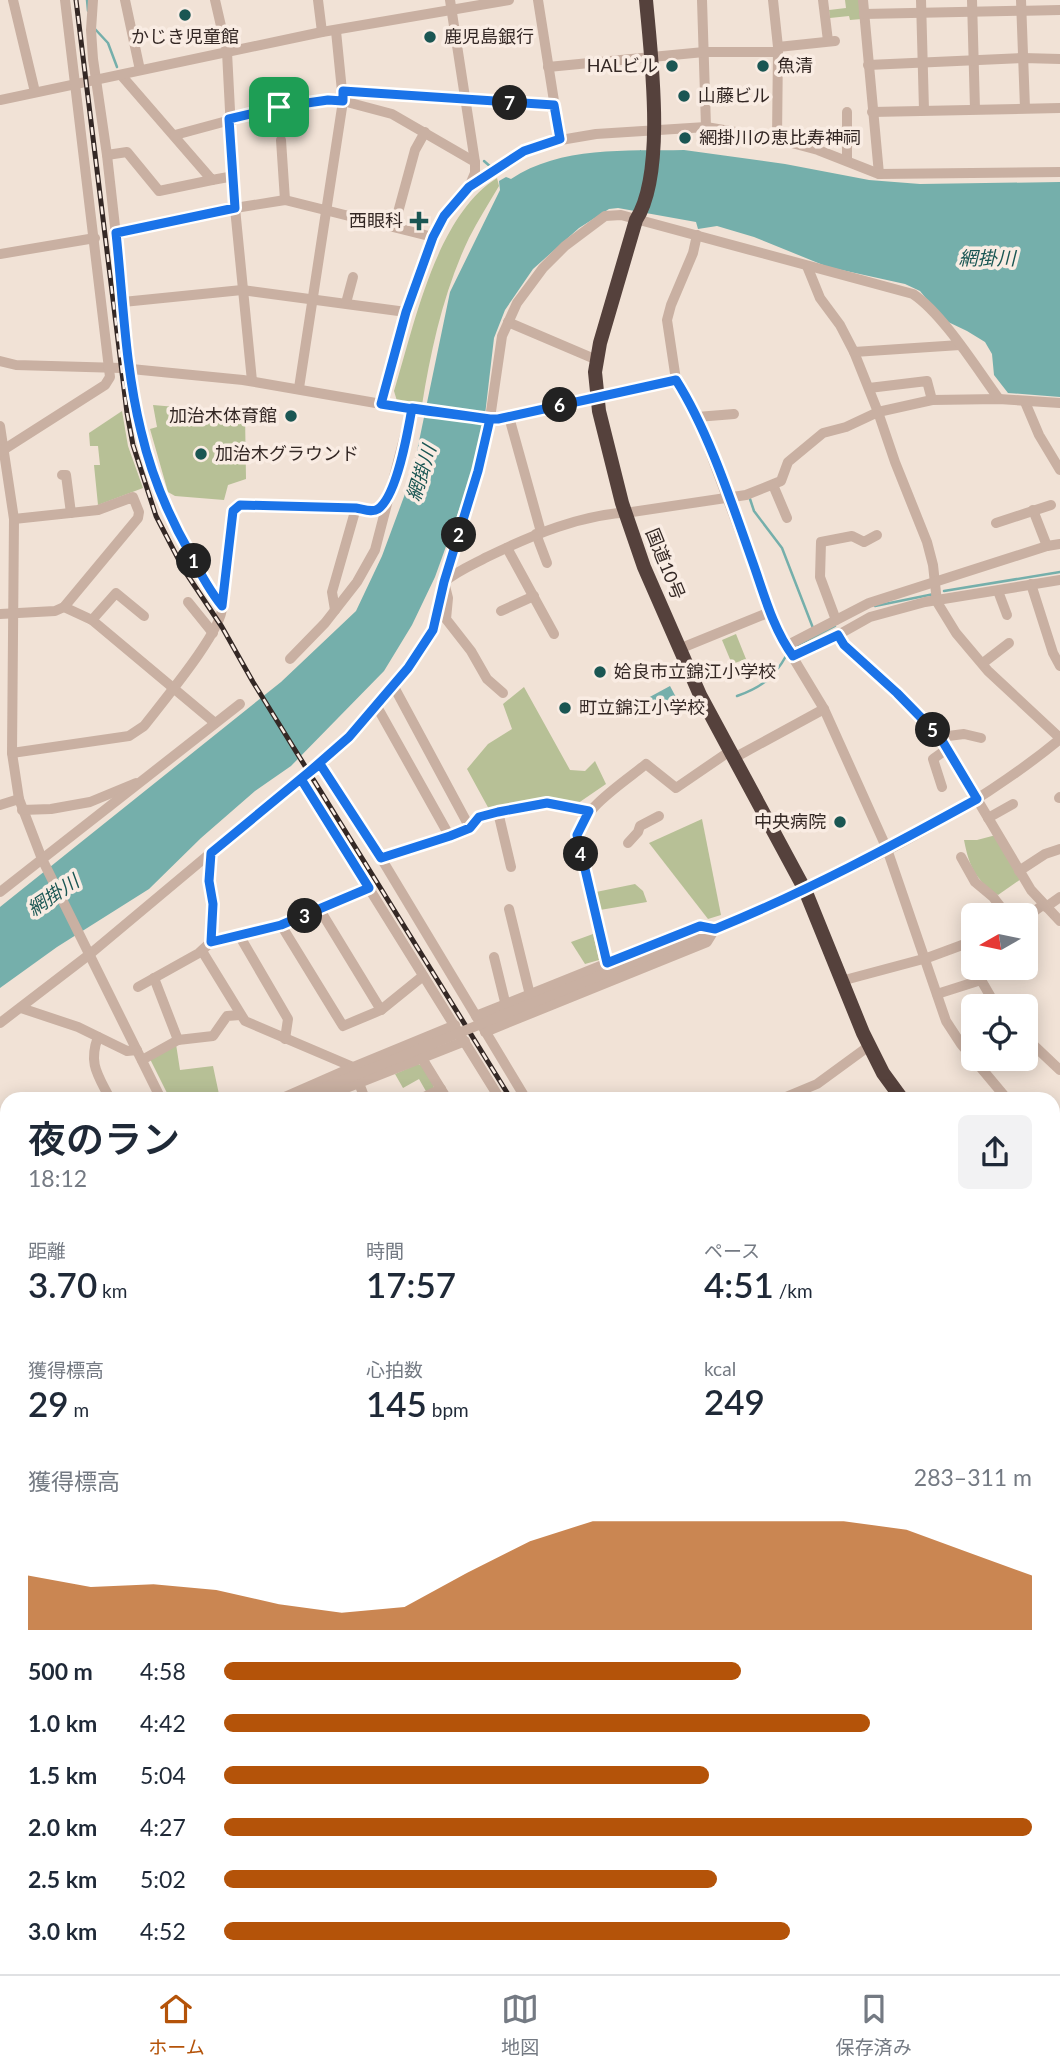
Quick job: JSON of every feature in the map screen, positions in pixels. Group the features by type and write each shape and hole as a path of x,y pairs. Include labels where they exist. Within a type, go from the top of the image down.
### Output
{"highway":[{"name":"国道10号","path":"646,0 655,134 650,176 600,343 595,372 596,396 606,442 625,513 645,567 700,695 805,890 869,1046 897,1092"}],"street":[{"path":"13,0 35,92"},
{"path":"65,0 95,237 121,369 177,532 212,594 222,606"},
{"path":"93,0 91,30 123,302 121,369"},
{"path":"125,0 140,70"},
{"path":"215,0 227,52 235,208 252,381"},
{"path":"318,0 322,32"},
{"path":"0,100 450,5 509,0"},
{"path":"538,0 560,139"},
{"path":"702,0 706,127"},
{"path":"773,0 778,50 777,139"},
{"path":"548,67 704,52 778,50 831,41 823,0"},
{"path":"863,0 879,174"},
{"path":"450,5 475,162 475,173 469,187"},
{"path":"972,5 975,109"},
{"path":"864,14 921,6 1021,5 1060,10"},
{"path":"1021,5 1025,108"},
{"path":"921,6 924,110"},
{"path":"299,388 343,96 336,30"},
{"path":"868,65 1023,58 1060,59"},
{"path":"121,75 212,180"},
{"path":"175,135 279,107 343,96 465,98 554,105"},
{"path":"343,96 392,114 475,162"},
{"path":"872,112 1060,108"},
{"path":"847,112 847,161"},
{"path":"381,404 406,312 433,237 450,209 469,187 531,148 560,139 655,134 706,127 777,139 818,150 879,174 1060,172"},
{"path":"394,227 415,150 425,132"},
{"path":"281,141 285,200"},
{"path":"107,155 127,152 159,191 234,176"},
{"path":"116,233 285,200 433,237"},
{"path":"0,1023 320,764 349,737 408,668 433,630 444,582 478,471 499,349 508,322 531,281 553,257 605,216 613,214 637,218 807,267 913,294 923,301 960,345 999,398"},
{"path":"697,235 693,253 667,320 676,380 697,417 770,612 786,646 824,709 887,849 946,1021 961,1044 1001,1092"},
{"path":"0,254 95,237"},
{"path":"314,1092 805,890 887,849 977,799 1030,764 1060,738 1023,705 983,663 956,633 937,602 933,565 927,542 869,388 854,352 840,325 820,298 807,267"},
{"path":"346,303 353,277"},
{"path":"123,302 242,290 406,312"},
{"path":"508,322 597,360"},
{"path":"854,352 960,345"},
{"path":"0,361 16,365 121,369 252,381 381,404 489,419 509,417 676,380"},
{"path":"2,451 105,385 110,377 121,369"},
{"path":"869,388 927,381 932,400"},
{"path":"444,582 452,575 538,533 616,512 625,513 754,493 781,481 788,462 823,433 846,427 878,412 932,400 999,398 1060,403"},
{"path":"1025,402 1039,435 1060,470"},
{"path":"290,659 325,623 357,582 375,550 414,409"},
{"path":"697,417 734,414"},
{"path":"509,417 547,563"},
{"path":"0,426 14,519 12,753 19,799 43,861 158,1092"},
{"path":"62,475 66,475 71,513"},
{"path":"773,485 787,518"},
{"path":"12,753 129,736 144,726 213,633 223,614 233,511 240,505 356,508 373,511 380,508 392,490"},
{"path":"0,614 55,611 64,607 138,518 138,512 133,497 98,510 14,519"},
{"path":"996,523 1051,505"},
{"path":"335,610 332,592 356,508"},
{"path":"1033,510 1047,546"},
{"path":"836,620 820,577 821,542 852,536 864,542 877,536"},
{"path":"786,646 869,603 1060,544"},
{"path":"507,548 554,634"},
{"path":"793,656 870,617 925,602 1060,580"},
{"path":"444,582 448,598 446,619 471,651 487,679 503,693"},
{"path":"1031,584 1053,653 1060,666"},
{"path":"998,591 1007,615"},
{"path":"92,620 116,593 144,616"},
{"path":"501,611 534,596"},
{"path":"188,602 213,633"},
{"path":"64,607 92,620 215,723"},
{"path":"680,649 770,612"},
{"path":"838,635 844,645 940,737 1019,871 1060,921"},
{"path":"983,663 1009,643"},
{"path":"393,685 470,828"},
{"path":"0,892 43,861 240,704"},
{"path":"376,705 450,836"},
{"path":"614,980 607,963 577,835 589,811 646,764 676,788 732,755 824,709"},
{"path":"0,716 12,714"},
{"path":"940,737 964,734 981,738"},
{"path":"942,788 933,759 947,749"},
{"path":"320,764 381,858 522,1092"},
{"path":"22,810 51,809 90,802 149,777"},
{"path":"301,779 496,1092"},
{"path":"0,805 19,799"},
{"path":"381,858 450,836 470,828 479,817 498,812 547,803 589,811"},
{"path":"988,818 1013,804"},
{"path":"498,812 511,867"},
{"path":"628,843 640,826 659,816"},
{"path":"1019,871 1045,854 1060,849"},
{"path":"211,853 211,942"},
{"path":"961,857 975,882 998,903"},
{"path":"138,987 202,951 211,942 281,925 369,888"},
{"path":"1038,910 1060,897"},
{"path":"509,909 530,995"},
{"path":"320,910 381,1010"},
{"path":"281,925 343,1027 381,1010 423,976"},
{"path":"476,1016 700,926 715,929"},
{"path":"485,1032 707,942 715,929"},
{"path":"239,935 288,1019 285,1040"},
{"path":"841,981 925,959 961,946"},
{"path":"202,951 245,1021 285,1040 353,1066 363,1092"},
{"path":"494,957 512,1022"},
{"path":"154,978 178,1040"},
{"path":"937,994 981,980 989,994"},
{"path":"21,1007 78,1027 139,1055 178,1040 213,1036 227,1016 240,1015"},
{"path":"295,1092 455,1026"},
{"path":"98,1037 92,1052 93,1065 106,1092"},
{"path":"336,1092 465,1041"},
{"path":"414,1043 443,1092"},
{"path":"802,1092 869,1046"},
{"path":"1038,1049 1060,1070"},
{"path":"435,1092 441,1089"}],"green space":[{"path":"845,0 860,0 862,19 850,20 849,16 830,18 829,10 846,8"},
{"path":"497,178 499,186 469,238 452,278 434,341 422,405 397,401 394,391 419,305 443,245 458,218 476,195"},
{"name":"加治木グラウンド","path":"153,405 245,413 246,479 228,485 224,500 175,496 168,492 150,429 157,427"},
{"path":"122,411 128,446 143,488 98,505 94,465 100,465 98,446 90,446 89,433"},
{"path":"736,634 746,659 732,664 722,640"},
{"path":"524,687 570,770 585,771 595,761 606,784 571,808 550,799 490,811 467,769 488,744 512,729 503,704"},
{"path":"702,819 721,915 708,919 649,843"},
{"path":"996,835 1021,879 998,895 974,872 964,840"},
{"path":"635,884 643,891 647,902 600,910 596,892"},
{"path":"593,934 599,960 585,964 571,942"},
{"path":"176,1044 180,1070 213,1066 219,1092 166,1092 150,1059"},
{"path":"418,1064 423,1066 434,1084 433,1090 426,1092 419,1079 403,1088 395,1074"}],"water":[{"name":"網掛川","path":"684,150 785,164 869,180 920,184 1060,182 1060,397 1008,393 994,375 992,354 985,342 944,320 920,291 905,284 828,267 754,237 717,226 698,229 696,222 618,208 609,209 579,228 533,269 505,310 494,338 483,432 471,477 435,577 412,625 384,671 291,766 255,791 201,838 149,889 57,947 0,988 0,907 281,682 356,611 382,556 412,475 450,292 500,190 499,181 506,177 511,179 530,168 551,161 594,152"},
{"path":"670,686 678,701 654,714 646,699"}],"waterway":[{"path":"87,0 88,11"},
{"path":"95,29 108,43 117,67"},
{"path":"484,161 492,168"},
{"path":"750,499 754,511 782,548 813,628"},
{"path":"944,591 1060,572"},
{"path":"875,606 934,594"},
{"path":"798,645 835,626"},
{"path":"737,696 766,681 786,656"}],"railway":[{"path":"76,0 127,413 133,445 156,516 184,570 222,627 253,682 507,1092"}],"place":[{"name":"かじき児童館","path":"185,15"},
{"name":"鹿児島銀行","path":"430,37"},
{"name":"HALビル","path":"672,66"},
{"name":"魚清","path":"763,66"},
{"name":"山藤ビル","path":"684,96"},
{"name":"網掛川の恵比寿神祠","path":"685,138"},
{"name":"西眼科","path":"419,221"},
{"name":"加治木体育館","path":"291,416"},
{"name":"加治木グラウンド","path":"201,454"},
{"name":"姶良市立錦江小学校","path":"600,672"},
{"name":"町立錦江小学校","path":"565,708"},
{"name":"中央病院","path":"840,822"}],"route":[{"path":"343,91 554,105 560,139 524,151 501,165 469,187 444,216 433,237 406,312 381,404 498,419 676,380 697,417 770,612 793,656 838,635 844,645 940,737 977,799 887,849 805,890 715,929 700,926 607,963 577,835 589,811 547,803 498,812 479,817 470,828 450,836 381,858 320,764 301,779 369,888 281,925 211,942 211,853 349,737 408,668 433,630 444,582 478,471 490,419 487,419 412,408 392,490 380,508 373,511 356,508 240,505 233,511 222,606 212,594 177,532 141,431 131,370 116,233 235,208 229,119 279,107 328,100 343,101 343,91"}]}
